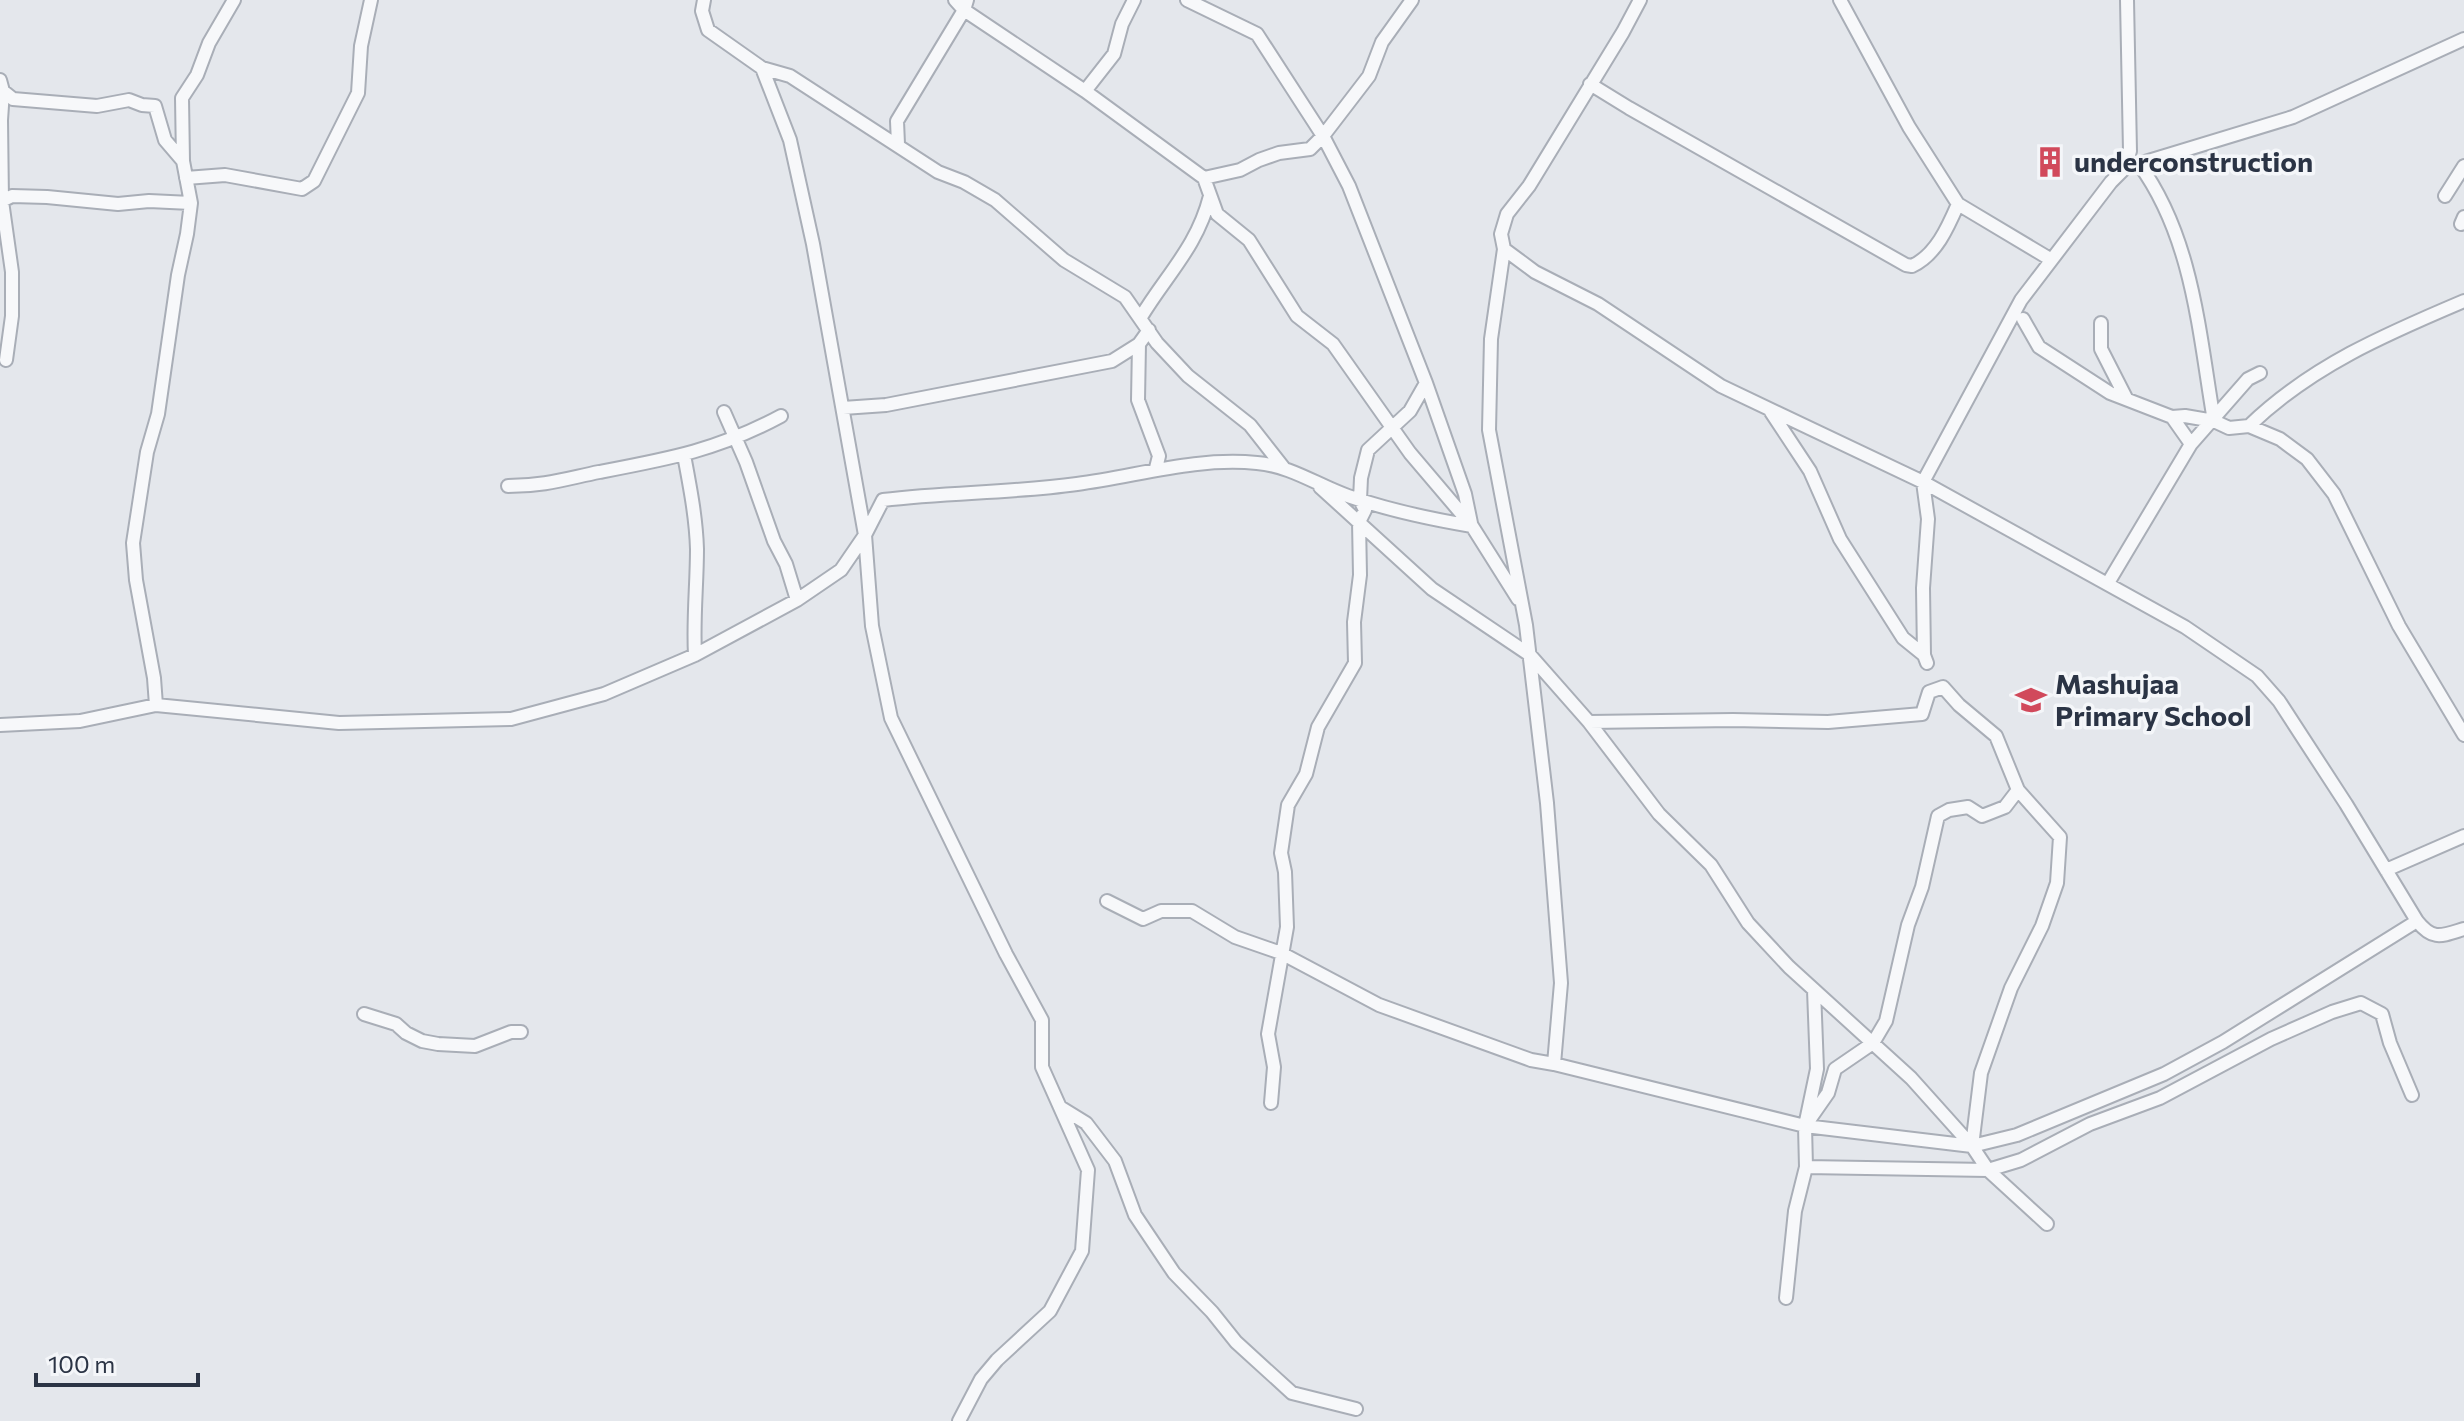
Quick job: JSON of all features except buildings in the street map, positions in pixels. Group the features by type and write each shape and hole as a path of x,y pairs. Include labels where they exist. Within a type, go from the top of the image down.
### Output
{"street":[{"path":"156,705 133,543 147,452 158,414 191,203 183,161 182,98 197,75 209,43 234,0"},
{"path":"186,178 225,175 302,189 314,181 358,93 361,46 371,0"},
{"path":"704,0 702,11 708,30 762,68 790,76 938,172 964,182 995,200 1064,260 1125,297 1157,343 1188,376 1250,425 1283,467"},
{"path":"1085,91 1114,54 1122,24 1134,0"},
{"path":"1187,0 1257,34 1323,136 1349,186 1426,383 1465,494 1472,526"},
{"path":"1204,178 1240,170 1279,153 1310,149 1369,76 1382,42 1412,0"},
{"path":"1554,1064 1561,983 1547,803 1530,655 1489,430 1491,339 1504,249 1501,234 1507,214 1529,186 1640,0"},
{"path":"1840,0 1909,127 1958,204 2050,259"},
{"path":"1770,410 1810,471 1840,539 1903,638 1926,659 1923,588 1928,519 1923,482 2021,300 2050,259 2125,168 2130,151 2127,0"},
{"path":"898,144 897,121 962,3 1204,178 1217,214 1249,240 1297,316 1333,344 1410,453 1472,526 1521,604"},
{"path":"2125,168 2293,117 2464,39"},
{"path":"762,68 790,140 813,244 865,535 872,626 891,718 992,927 1042,1020 1042,1067 1088,1170 1082,1251 1050,1311 981,1379 959,1421"},
{"path":"1590,84 1906,265 1918,264 1929,255 1947,230 1958,204"},
{"path":"1,85 13,99 97,106 129,100 155,106 165,140 183,161"},
{"path":"1,85 2,201 12,272 12,316 6,360"},
{"path":"2139,164 2156,188 2178,235 2191,289 2214,421"},
{"path":"2445,196 2464,166"},
{"path":"2,201 12,196 118,204 149,201 191,203"},
{"path":"1141,317 1189,250 1204,220 1210,196"},
{"path":"1504,249 1535,272 1598,304 1721,386 1923,482 2185,627 2257,676 2279,701 2427,934 2440,936 2464,929"},
{"path":"2249,426 2278,398 2315,373 2373,340 2464,301"},
{"path":"2023,319 2039,347 2110,393 2172,417 2214,421 2229,428 2249,426 2280,439 2307,459 2334,494 2399,626 2464,735"},
{"path":"2101,323 2101,349 2126,398"},
{"path":"843,408 886,405 1112,361 1139,344 1149,330"},
{"path":"1139,344 1138,400 1159,456 1156,468"},
{"path":"2108,583 2191,444 2248,379 2260,373"},
{"path":"1271,1103 1274,1067 1268,1034 1287,927 1285,872 1281,853 1288,805 1306,774 1318,727 1355,663 1354,622 1360,575 1359,522 1365,510 1360,500 1361,478 1368,450 1410,411 1426,383"},
{"path":"724,412 774,541 786,564 797,600"},
{"path":"508,486 542,486 684,455 735,438 781,416"},
{"path":"2172,417 2191,444"},
{"path":"684,455 695,507 695,655"},
{"path":"0,725 80,721 156,705 339,723 511,719 604,694 695,655 797,600 841,570 865,535 883,500 1077,484 1156,468 1219,461 1283,467 1380,507 1472,526"},
{"path":"1313,479 1432,589 1530,655 1589,722 1659,814 1711,865 1748,923 1814,990 1911,1078 1972,1146 1988,1170 2047,1224"},
{"path":"1589,722 1828,722 1922,714 1929,692 1943,687 1996,736 2018,790 2060,837 2057,883 2042,926 2011,988 1981,1073 1972,1146"},
{"path":"1805,1126 1828,1093 1835,1069 1873,1043 1886,1021 1938,816 1949,810 1968,807 1982,816 2005,807 2018,790"},
{"path":"2386,870 2464,836"},
{"path":"1107,901 1143,919 1161,911 1192,911 1235,937 1281,953 1379,1005 1531,1060 1805,1126 1972,1146 2017,1135 2164,1074 2223,1042 2417,921"},
{"path":"1786,1298 1795,1211 1806,1167 1805,1126 1817,1069 1814,990"},
{"path":"1806,1167 1988,1170 2021,1160 2090,1124 2160,1098 2271,1039 2332,1012 2361,1003 2382,1014 2390,1043 2412,1095"},
{"path":"364,1014 396,1024 422,1041 438,1044 475,1046 511,1032 521,1032"},
{"path":"1060,1107 1086,1123 1115,1161 1135,1215 1174,1273 1236,1342 1292,1393 1356,1409"}],"place":[{"name":"underconstruction","path":"2050,162"},
{"name":"Mashujaa Primary School","path":"2031,700"}]}
